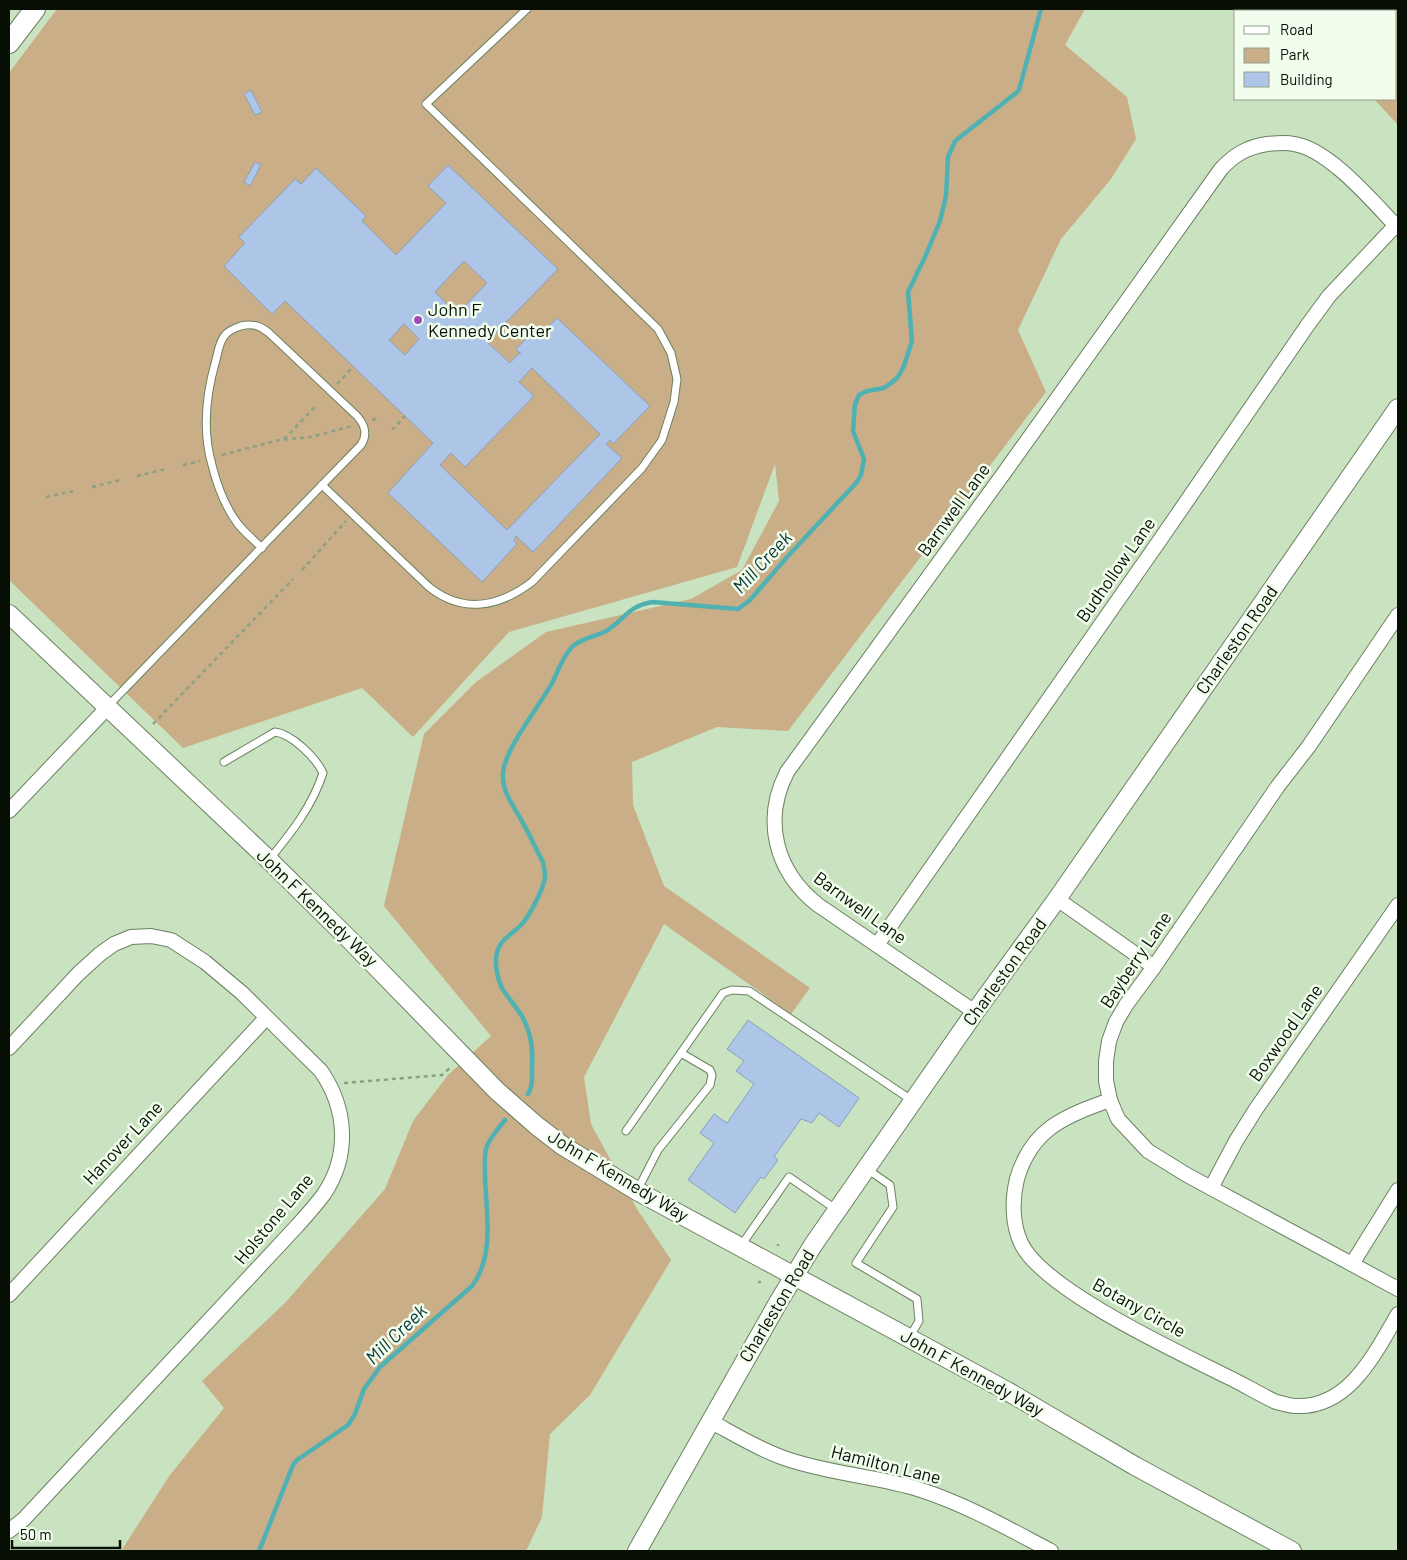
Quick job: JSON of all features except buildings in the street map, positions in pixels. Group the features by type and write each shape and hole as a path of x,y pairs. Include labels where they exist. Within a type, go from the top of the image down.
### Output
{"main road":[{"path":"9,43 35,9"}],"street":[{"name":"Barnwell Lane","path":"976,1012 808,896 792,879 780,855 774,825 781,784 794,762 1004,473 1221,169 1237,154 1260,145 1284,143 1303,146 1319,153 1333,164 1397,227"},
{"name":"Budhollow Lane","path":"877,945 1307,326 1329,296 1397,227"},
{"name":"Charleston Road","path":"637,1551 793,1276 1398,408"},
{"name":"John F Kennedy Way","path":"9,614 269,860 510,1102 563,1146 637,1191 1007,1391 1135,1466 1292,1551"},
{"name":"Bayberry Lane","path":"1398,616 1119,1016 1109,1041 1106,1061 1106,1081 1110,1100 1118,1119 1148,1151 1167,1164 1398,1289"},
{"path":"9,811 107,708"},
{"path":"1057,899 1154,967"},
{"name":"Boxwood Lane","path":"1211,1188 1236,1140 1256,1109 1398,905"},
{"name":"Holstone Lane","path":"9,1048 78,974 114,944 131,938 151,936 171,940 189,950 242,994 306,1055 330,1084 340,1109 343,1131 334,1174 324,1193 297,1226 24,1519 9,1531"},
{"name":"Hanover Lane","path":"9,1295 266,1018"},
{"name":"Botany Circle","path":"1110,1100 1080,1110 1052,1125 1039,1137 1020,1167 1014,1204 1016,1224 1021,1243 1031,1258 1045,1272 1094,1305 1174,1350 1276,1402 1295,1406 1313,1404 1330,1399 1345,1389 1370,1362 1398,1314"},
{"path":"1352,1264 1398,1190"},
{"name":"Hamilton Lane","path":"710,1421 753,1444 785,1458 818,1468 900,1484 945,1499 989,1518 1051,1551"}],"lane":[{"path":"322,485 433,590 457,602 480,605 511,595 532,582 646,464 662,440 674,402 676,379 671,353 658,329 426,104 527,9"},
{"path":"107,708 362,445 366,433 362,421 263,328 248,325 231,330 224,336 220,345 212,376 206,421 208,444 217,483 227,506 239,524 262,548"},
{"path":"224,762 275,732 290,737 319,765 323,773 318,788 296,828 269,860"},
{"path":"626,1131 723,993 732,990 749,991 913,1102"},
{"path":"637,1191 658,1150 710,1085 712,1075 710,1070 681,1052"},
{"path":"866,1169 890,1185 893,1206 856,1263 917,1299 919,1321 908,1339"},
{"path":"740,1247 789,1177 838,1210"}],"path":[{"path":"336,384 353,367"},
{"path":"283,440 316,406"},
{"path":"392,430 405,416"},
{"path":"372,420 380,418"},
{"path":"222,456 283,440 311,437 353,426"},
{"path":"184,465 200,461"},
{"path":"137,476 166,469"},
{"path":"92,486 120,480"},
{"path":"46,497 74,491"},
{"path":"302,570 348,520"},
{"path":"153,724 293,579"},
{"path":"330,1084 442,1076 452,1066"}],"green space":[{"path":"57,9 1085,9 1065,45 1127,97 1136,139 1111,179 1061,239 1018,330 1046,392 788,731 717,727 632,762 633,805 664,886 810,988 791,1014 664,924 584,1077 591,1124 637,1209 671,1260 590,1395 550,1434 542,1517 526,1551 121,1551 170,1475 224,1408 202,1381 285,1303 385,1189 413,1121 448,1075 491,1036 384,906 424,734 476,682 546,632 691,599 742,570 779,501 775,464 737,567 509,632 413,737 362,688 183,748 9,580 9,73"},
{"path":"1259,9 1398,9 1398,125 1375,100 1397,100 1397,10"}],"waterway":[{"name":"Mill Creek","path":"528,1094 532,1079 530,1038 524,1020 506,995 500,982 497,974 496,956 503,941 528,916 539,895 545,875 543,862 504,787 503,773 510,752 572,647 606,631 632,610 644,604 653,602 738,609 750,600 857,482 861,475 864,459 853,431 855,404 859,395 867,391 884,388 891,383 898,377 904,366 912,341 908,292 940,221 946,196 948,157 955,141 1019,90 1041,9"},
{"name":"Mill Creek","path":"259,1551 293,1465 297,1460 348,1425 355,1414 364,1389 380,1367 472,1286 479,1275 484,1262 488,1235 485,1180 486,1149 491,1137 505,1120"}],"place":[{"name":"John F Kennedy Center","path":"418,320"}]}
